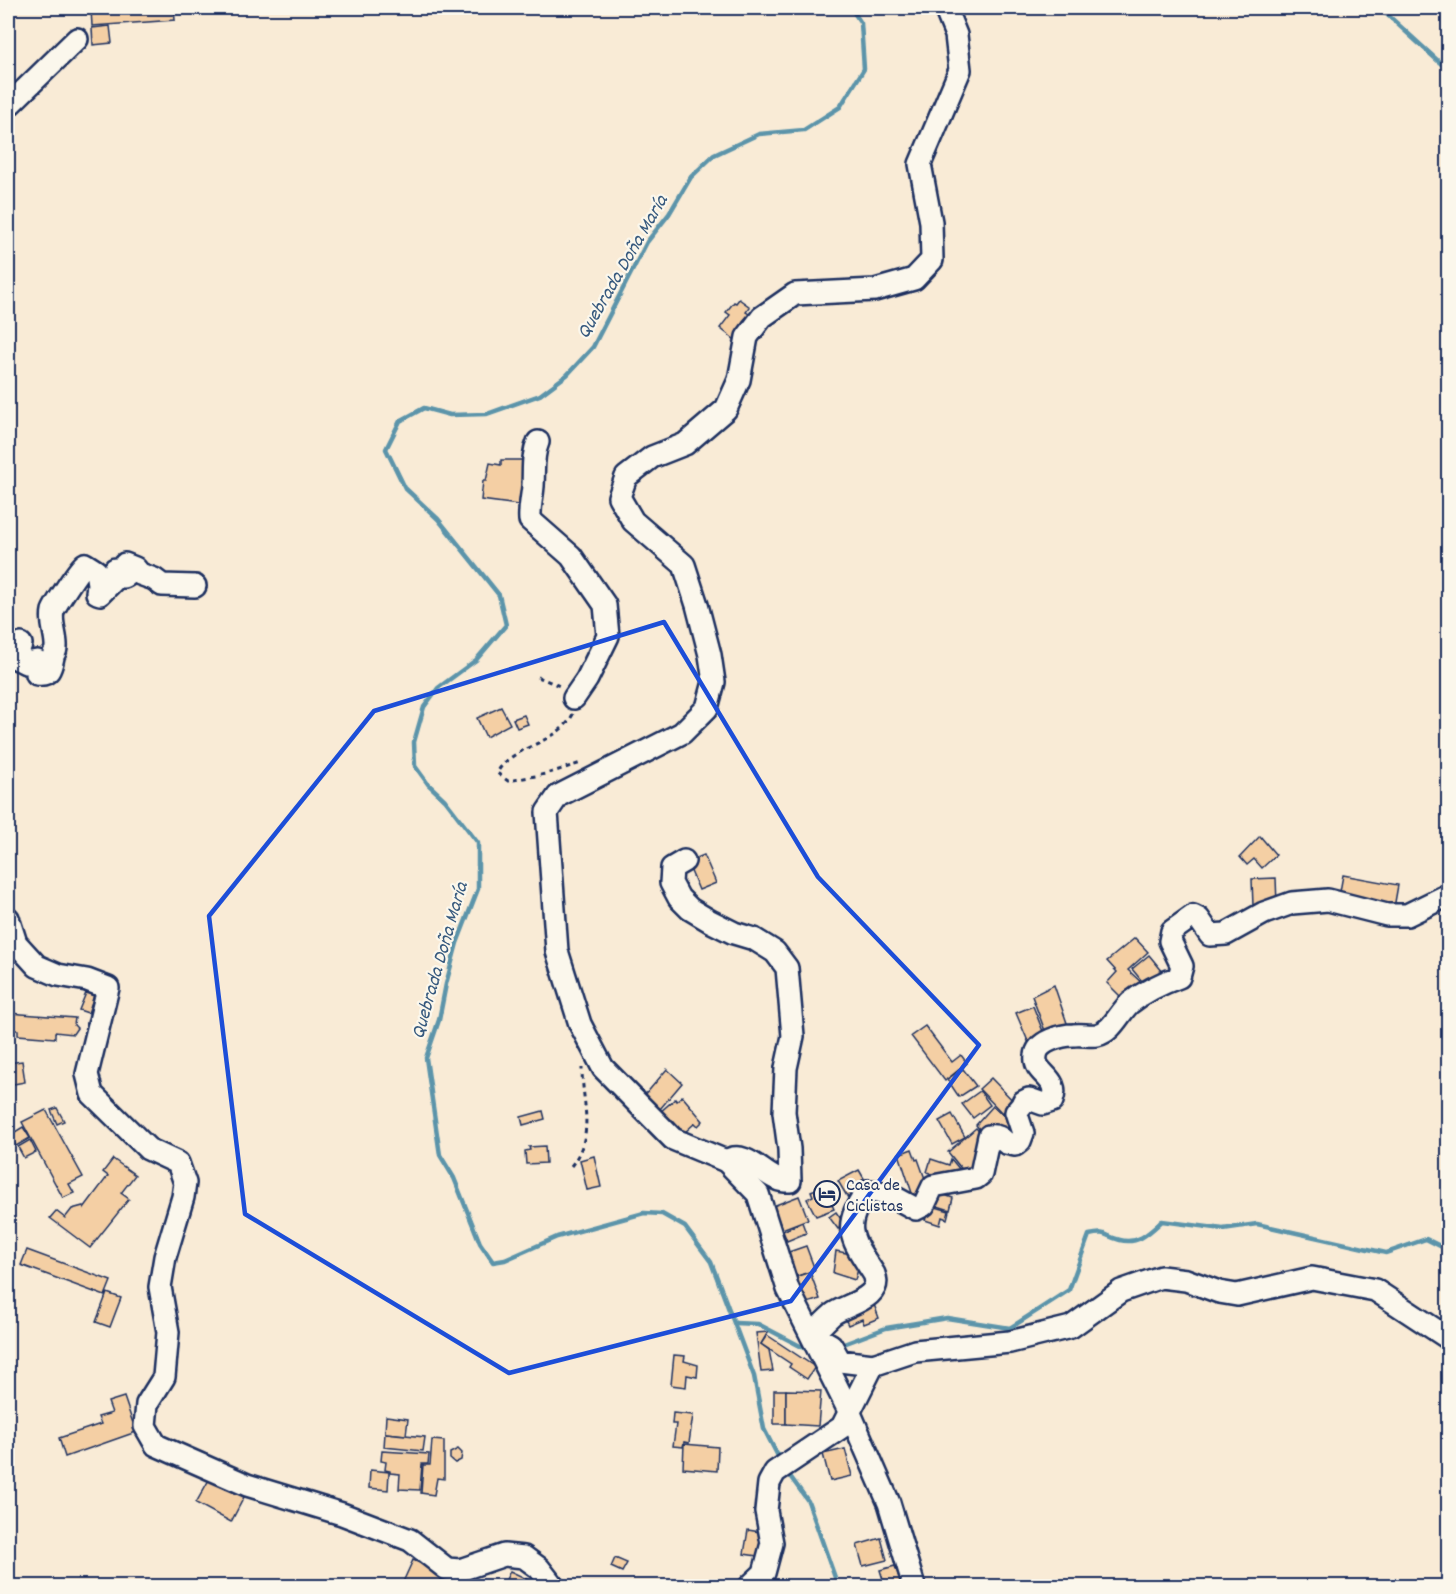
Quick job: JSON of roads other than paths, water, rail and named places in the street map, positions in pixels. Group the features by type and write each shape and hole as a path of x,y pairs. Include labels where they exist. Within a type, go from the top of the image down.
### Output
{"street":[{"path":"914,1587 889,1503 849,1411 788,1289 758,1194 726,1161 673,1139 603,1068 580,1024 557,951 547,812 558,796 682,733 707,708 714,682 700,615 684,565 633,521 619,497 626,477 652,457 686,444 726,409 739,380 747,338 762,316 795,294 875,290 914,279 932,260 931,222 920,164 960,70 956,35 945,8"},
{"path":"8,106 77,39"},
{"path":"538,442 534,452 533,488 529,505 530,520 571,556 605,605 608,636 587,679 574,698"},
{"path":"8,648 21,644 16,658 26,663 37,661 41,669 37,674 44,675 49,672 56,649 52,613 59,598 85,564 96,571 98,584 96,590 100,594 112,581 115,569 118,568 124,578 126,576 125,564 162,585 195,586"},
{"path":"684,861 672,868 671,883 690,909 734,933 754,939 775,952 786,968 793,1036 786,1068 784,1112 790,1181 778,1180 754,1163 737,1157 726,1161"},
{"path":"812,1334 834,1313 869,1295 876,1286 877,1281 874,1274 852,1240 851,1221 859,1203 868,1191 892,1197 916,1209 924,1205 933,1186 969,1179 981,1174 989,1136 994,1135 1002,1138 1006,1143 1015,1145 1020,1141 1023,1133 1016,1112 1023,1102 1029,1099 1043,1104 1052,1101 1054,1094 1051,1079 1037,1066 1036,1055 1040,1047 1045,1043 1071,1035 1096,1035 1107,1031 1130,1004 1156,986 1179,977 1182,966 1170,941 1172,931 1193,916 1210,935 1226,934 1264,913 1292,903 1328,900 1387,915 1407,915 1449,895"},
{"path":"8,918 16,943 37,966 58,975 87,980 108,988 87,1074 92,1094 148,1149 178,1164 185,1183 165,1257 160,1287 168,1332 164,1377 147,1404 145,1426 156,1445 247,1485 342,1514 410,1540 447,1569 460,1570 504,1555 524,1557 539,1568 554,1587"},
{"path":"812,1334 831,1345 840,1361 873,1365 915,1352 1010,1342 1071,1327 1120,1291 1161,1277 1186,1280 1219,1292 1237,1295 1312,1278 1376,1290 1449,1338"},
{"path":"750,1587 764,1573 772,1543 766,1511 769,1483 775,1472 842,1427 873,1365"}],"waterway":[{"name":"Quebrada Doña María","path":"781,1462 764,1429 754,1376 711,1262 685,1227 662,1214 644,1213 557,1237 505,1260 493,1262 480,1243 454,1178 440,1155 426,1058 439,1020 457,943 478,889 478,843 415,766 414,742 424,707 438,688 476,660 506,625 499,595 438,519 405,488 386,449 400,421 424,408 450,415 487,414 540,395 567,375 593,347 647,242 669,214 691,177 714,155 759,134 804,130 840,107 864,69 861,23 851,8"},
{"path":"1380,8 1448,70"},
{"path":"841,1345 886,1328 947,1318 1010,1328 1069,1290 1089,1235 1103,1234 1120,1240 1132,1241 1143,1236 1162,1221 1223,1229 1257,1224 1386,1253 1426,1239 1448,1250"},
{"path":"735,1323 758,1324 806,1349"},
{"name":"Quebrada Doña María","path":"787,1472 808,1501 838,1586"}],"place":[{"name":"Casa de Ciclistas","path":"827,1194"}]}
